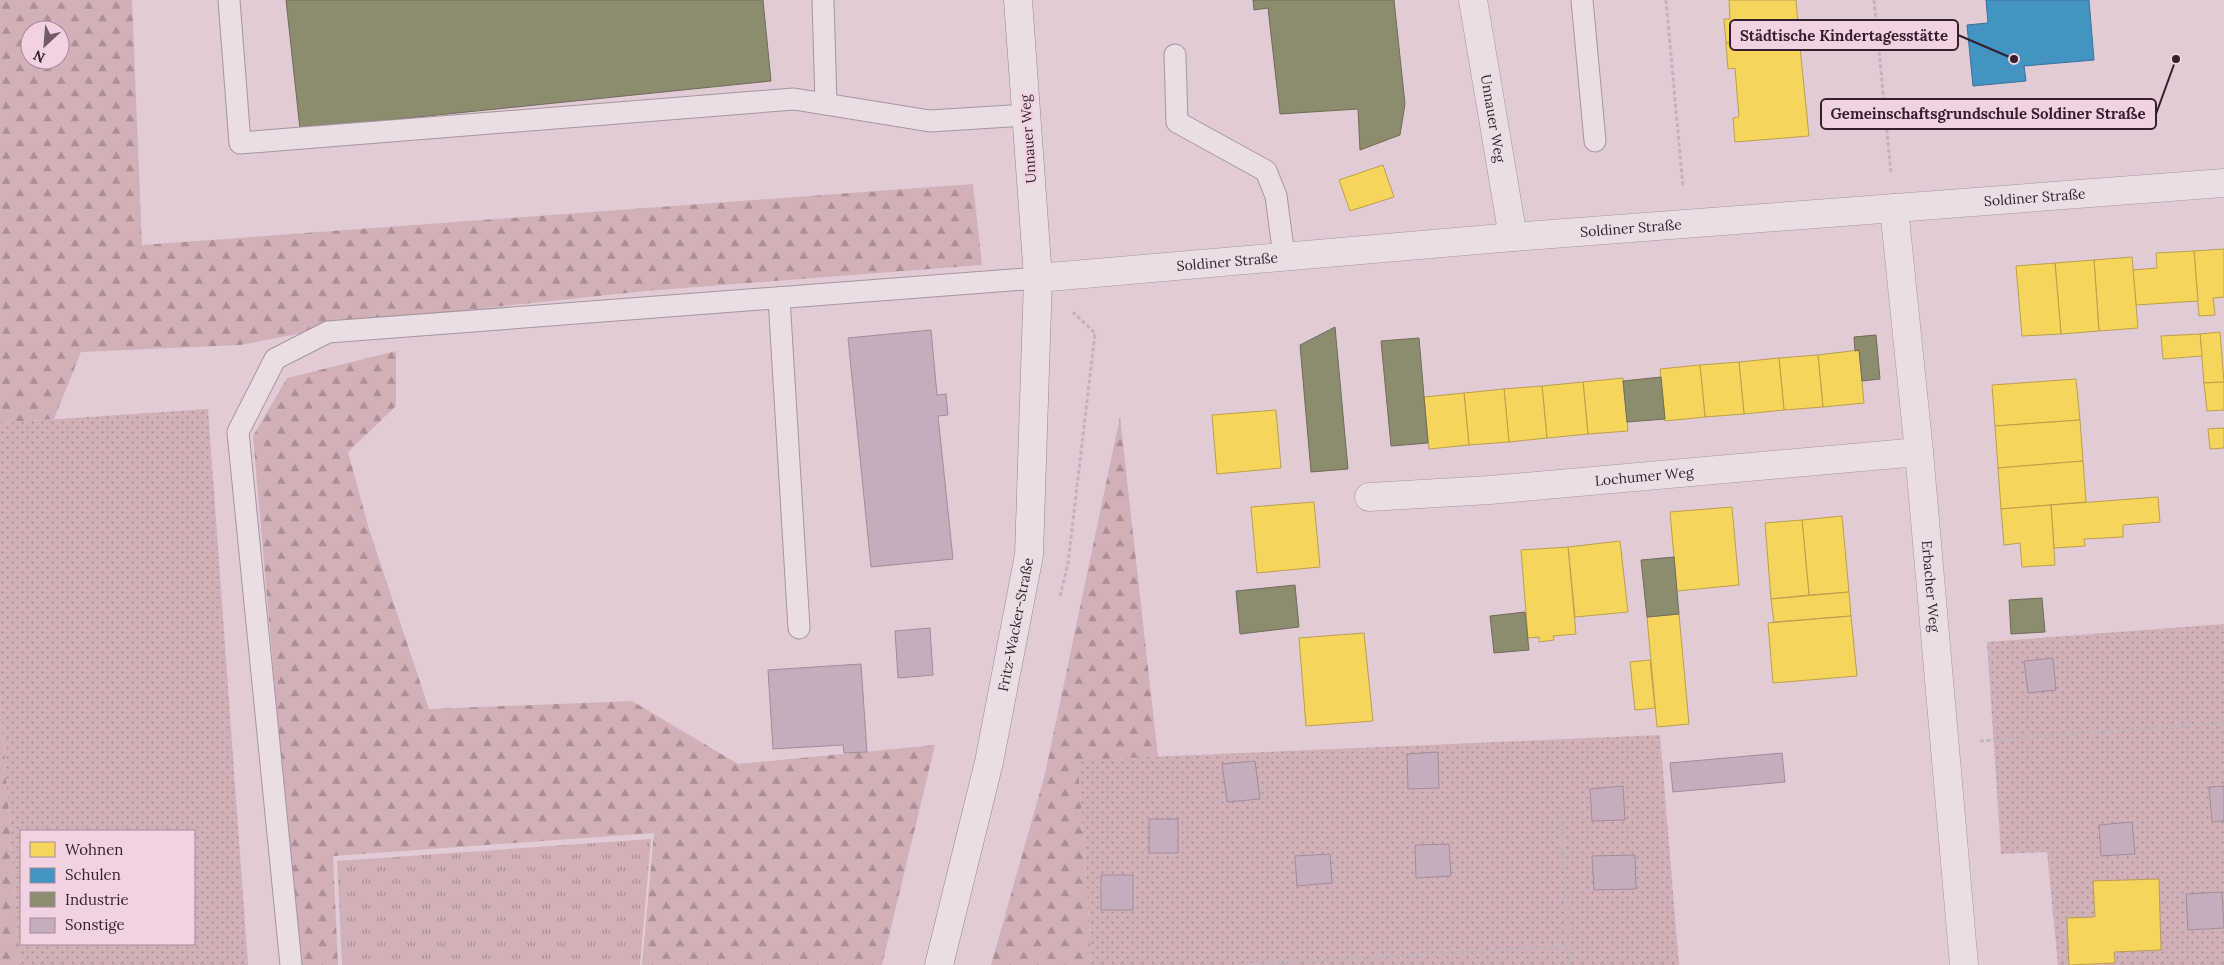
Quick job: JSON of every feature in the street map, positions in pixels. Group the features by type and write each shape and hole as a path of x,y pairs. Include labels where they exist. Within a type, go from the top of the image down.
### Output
{"street":[{"name":"Unnauer Weg","path":"1018,0 1038,278"},
{"name":"Unnauer Weg","path":"1473,0 1513,237"},
{"name":"Soldiner Straße","path":"1038,278 1686,223 2224,183"},
{"name":"Erbacher Weg","path":"1894,208 1919,452 1964,965"},
{"name":"Fritz-Wacker-Straße","path":"939,965 989,762 1029,555 1038,278"},
{"name":"Lochumer Weg","path":"1369,497 1490,490 1919,452"}],"lane":[{"path":"229,0 240,143 794,99 930,121 1027,115"},
{"path":"823,0 826,104"},
{"path":"1582,0 1595,141"},
{"path":"1175,55 1177,122 1266,171 1276,196 1284,256"},
{"path":"291,965 238,432 275,359 328,332 1038,278"},
{"path":"779,298 799,628"}],"path":[{"path":"1666,0 1686,223"},
{"path":"1874,0 1894,208"},
{"path":"1945,744 2224,723"},
{"path":"1560,803 1570,965"},
{"path":"1239,965 1569,946"}],"green space":[{"path":"0,0 132,0 142,245 973,184 982,265 646,291 371,320 240,345 81,352 54,419 0,423"},
{"path":"396,351 396,406 348,452 369,529 429,709 632,701 738,764 935,745 882,965 642,965 654,833 333,856 338,965 299,965 253,436 287,378"},
{"path":"208,409 248,965 20,965 0,692 0,423"},
{"path":"1120,417 1158,757 1078,761 1092,965 991,965 1045,774"},
{"path":"2224,624 2224,965 2058,965 2047,852 2001,854 1987,642"},
{"path":"0,692 20,965 0,965"},
{"path":"1660,735 1679,965 1092,965 1078,760"},
{"path":"651,839 640,965 342,965 337,861"}],"building: Wohnen":[{"path":"1729,0 1796,0 1799,37 1726,43 1724,19 1730,19"},
{"path":"1799,37 1809,136 1735,142 1733,118 1739,117 1735,68 1728,69 1726,43"},
{"path":"1383,165 1394,197 1350,211 1339,180"},
{"path":"2224,249 2224,297 2213,298 2215,315 2199,316 2194,251"},
{"path":"2194,251 2198,301 2136,305 2133,270 2157,268 2156,253"},
{"path":"2132,257 2138,328 2099,331 2094,260"},
{"path":"2094,260 2099,331 2061,334 2055,263"},
{"path":"2055,263 2061,334 2022,336 2016,266"},
{"path":"2220,332 2224,382 2204,383 2200,334"},
{"path":"2200,334 2202,356 2163,359 2161,336"},
{"path":"1859,350 1864,403 1823,407 1818,355"},
{"path":"1818,355 1823,407 1784,410 1779,358"},
{"path":"1779,358 1784,410 1744,414 1739,362"},
{"path":"1739,362 1744,414 1705,417 1700,365"},
{"path":"1700,365 1705,417 1665,421 1660,369"},
{"path":"1623,378 1628,431 1588,434 1583,382"},
{"path":"2076,379 2080,420 1995,426 1992,385"},
{"path":"1583,382 1588,434 1547,438 1542,386"},
{"path":"2224,382 2224,410 2207,411 2204,383"},
{"path":"1542,386 1547,438 1509,442 1504,389"},
{"path":"1504,389 1509,442 1469,445 1464,393"},
{"path":"1464,393 1469,445 1429,449 1424,397"},
{"path":"1276,410 1281,468 1217,474 1212,415"},
{"path":"2080,420 2083,461 1998,468 1995,426"},
{"path":"2224,428 2224,448 2210,449 2208,429"},
{"path":"2083,461 2086,502 2001,509 1998,468"},
{"path":"2158,497 2160,522 2123,525 2123,537 2084,539 2085,546 2054,548 2051,505"},
{"path":"1314,502 1320,567 1257,573 1251,507"},
{"path":"2051,505 2055,565 2022,567 2020,543 2004,545 2001,509"},
{"path":"1732,507 1739,585 1677,591 1670,512"},
{"path":"1842,516 1849,592 1809,595 1802,520"},
{"path":"1802,520 1809,595 1771,599 1765,523"},
{"path":"1620,541 1628,612 1575,617 1568,547"},
{"path":"1568,547 1576,634 1553,636 1554,640 1539,642 1539,637 1528,638 1521,550"},
{"path":"1849,592 1851,616 1774,622 1771,599"},
{"path":"1679,614 1689,724 1657,727 1647,617"},
{"path":"1851,616 1857,676 1773,683 1768,623"},
{"path":"1364,633 1373,721 1306,726 1299,638"},
{"path":"1650,660 1655,708 1635,710 1630,662"},
{"path":"2159,879 2161,950 2114,952 2115,963 2069,965 2067,918 2095,917 2093,881"}],"building: Schulen":[{"path":"1986,0 2089,0 2094,60 2024,66 2026,81 1973,86 1967,25 1988,23"}],"building: Industrie":[{"path":"286,0 763,0 771,81 300,129"},
{"path":"1253,0 1394,0 1405,104 1400,135 1360,150 1358,109 1280,114 1268,8 1254,10"},
{"path":"1335,327 1348,469 1311,472 1300,345"},
{"path":"1876,335 1880,379 1862,381 1859,350 1855,351 1854,337"},
{"path":"1419,338 1428,443 1391,446 1381,341"},
{"path":"1661,377 1665,419 1627,422 1623,381"},
{"path":"1674,557 1679,614 1647,617 1641,560"},
{"path":"1295,585 1299,627 1240,634 1236,591"},
{"path":"2042,598 2045,632 2011,634 2009,600"},
{"path":"1525,612 1529,650 1494,653 1490,616"}],"building: Sonstige":[{"path":"931,330 937,395 946,394 948,415 938,416 953,559 871,567 848,338"},
{"path":"930,628 933,675 898,678 895,631"},
{"path":"2053,658 2056,690 2028,693 2024,661"},
{"path":"861,664 867,752 844,753 843,745 773,749 768,670"},
{"path":"1438,752 1439,788 1408,789 1407,754"},
{"path":"1782,753 1785,782 1673,792 1670,763"},
{"path":"1255,761 1260,799 1227,802 1222,764"},
{"path":"1623,786 1625,820 1592,821 1590,789"},
{"path":"2224,786 2224,821 2212,822 2209,787"},
{"path":"1149,819 1178,819 1178,853 1149,853"},
{"path":"2132,822 2135,854 2101,856 2099,825"},
{"path":"1449,844 1451,876 1416,878 1415,845"},
{"path":"1330,854 1332,883 1297,886 1295,856"},
{"path":"1635,855 1636,889 1594,890 1592,856"},
{"path":"1101,875 1133,875 1133,910 1101,910"},
{"path":"2222,892 2224,928 2188,930 2186,894"}],"place":[{"name":"Städtische Kindertagesstätte","path":"2014,59"},
{"name":"Gemeinschaftsgrundschule Soldiner Straße","path":"2176,59"}]}
